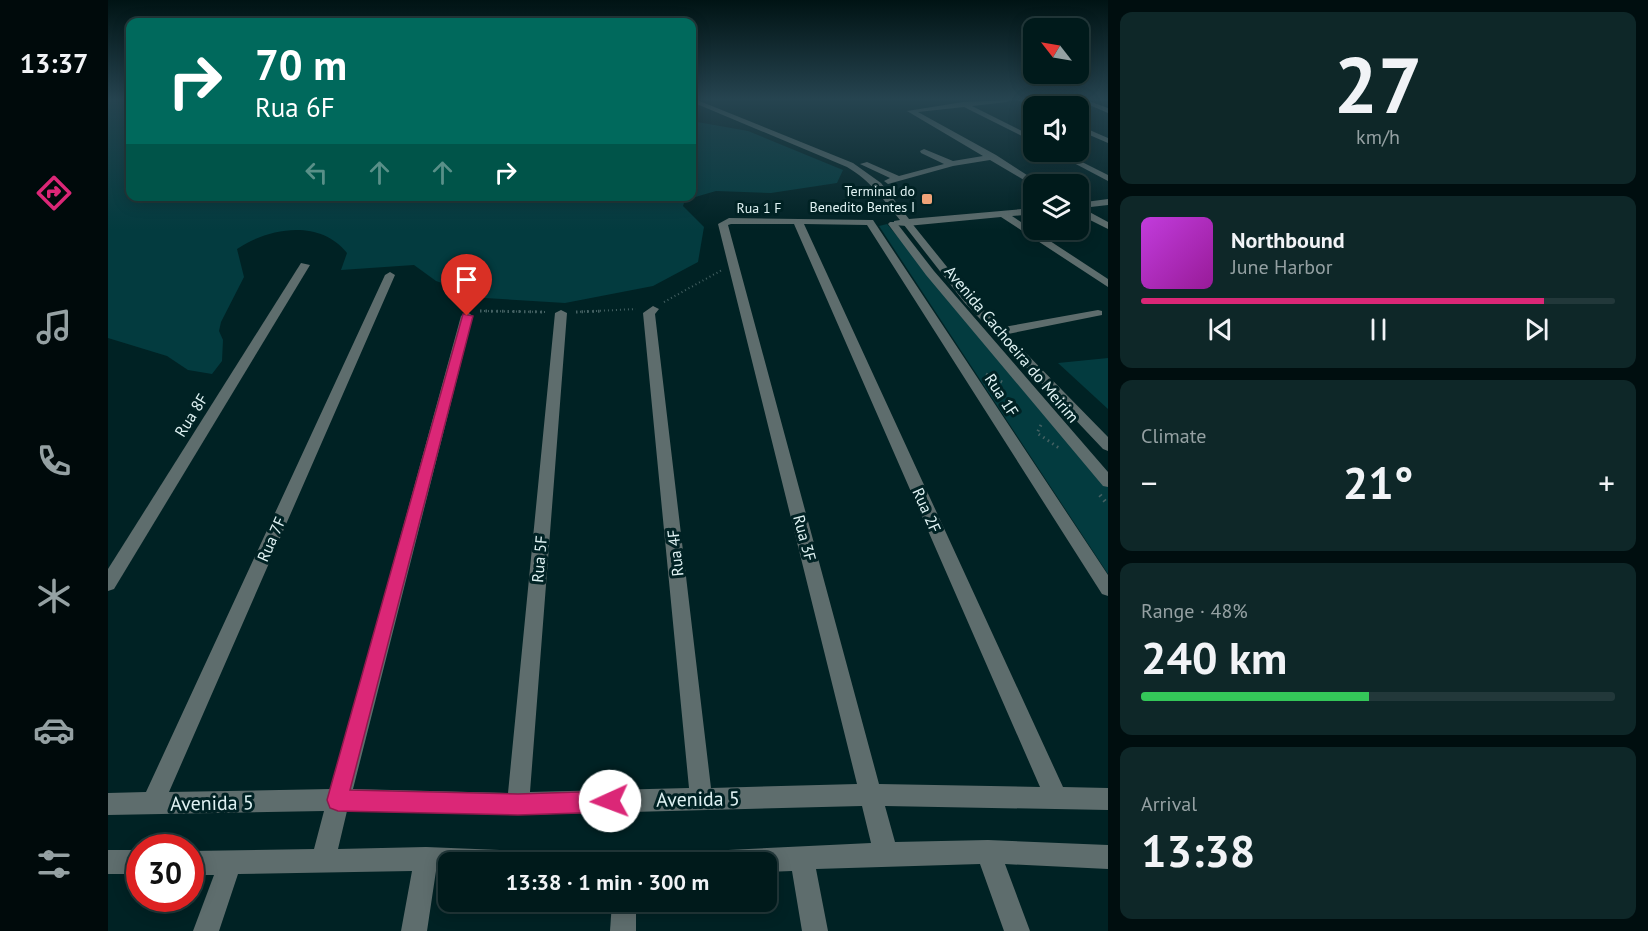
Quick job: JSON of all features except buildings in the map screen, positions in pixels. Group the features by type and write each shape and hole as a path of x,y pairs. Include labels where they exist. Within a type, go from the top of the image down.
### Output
{"street":[{"path":"798,143 850,165 880,184 952,164 993,157"},
{"path":"809,143 897,178"},
{"path":"968,143 1023,175"},
{"path":"924,151 952,164"},
{"path":"1077,162 1108,178"},
{"name":"Avenida Cachoeira do Meirim","path":"880,184 896,210 942,270 998,332 1108,446"},
{"path":"1089,206 1108,202"},
{"path":"896,210 893,224 1023,213"},
{"path":"1005,215 1108,284"},
{"path":"1089,215 1108,226"},
{"name":"Rua 1 F","path":"723,224 729,221 868,221"},
{"name":"Rua 1F","path":"868,221 1108,589"},
{"name":"Rua 2F","path":"798,222 1056,798"},
{"name":"Rua 3F","path":"723,224 886,854"},
{"name":"Avenida Cachoeira do Meirim","path":"893,224 930,273 1108,482"},
{"name":"Rua 8F","path":"108,584 305,265"},
{"name":"Rua 7F","path":"152,804 390,275"},
{"name":"Rua 4F","path":"653,309 649,313 701,798"},
{"path":"998,332 1103,312 1108,321"},
{"name":"Rua 5F","path":"518,804 561,313"},
{"path":"323,860 467,316"},
{"name":"Avenida 5","path":"108,804 338,800 518,804 872,795 1108,799"},
{"path":"988,852 1017,931"},
{"path":"777,860 886,854 988,852 1108,857"},
{"path":"414,931 426,859"},
{"path":"204,863 438,859"},
{"path":"802,859 815,931"},
{"path":"108,862 126,862"},
{"path":"206,931 230,864"},
{"path":"623,931 624,912"}],"path":[{"path":"653,309 734,264"}],"shaded area":[{"path":"108,143 126,143 126,201 685,201 683,206 704,227 698,262 653,286 565,303 485,298 436,281 414,265 341,270 347,253 336,242 309,231 279,232 250,241 237,249 244,277 221,322 219,331 223,340 222,361 212,374 188,370 167,356 108,338"},
{"path":"696,143 778,143 843,170 837,183 771,193 716,191 696,197"},
{"path":"887,224 1108,484 1108,574 879,226"},
{"path":"1108,358 1108,409 1058,363"}],"place":[{"name":"Terminal do Benedito Bentes I","path":"927,199"}],"route":[{"path":"467,316 338,800 518,804 610,801"}]}
